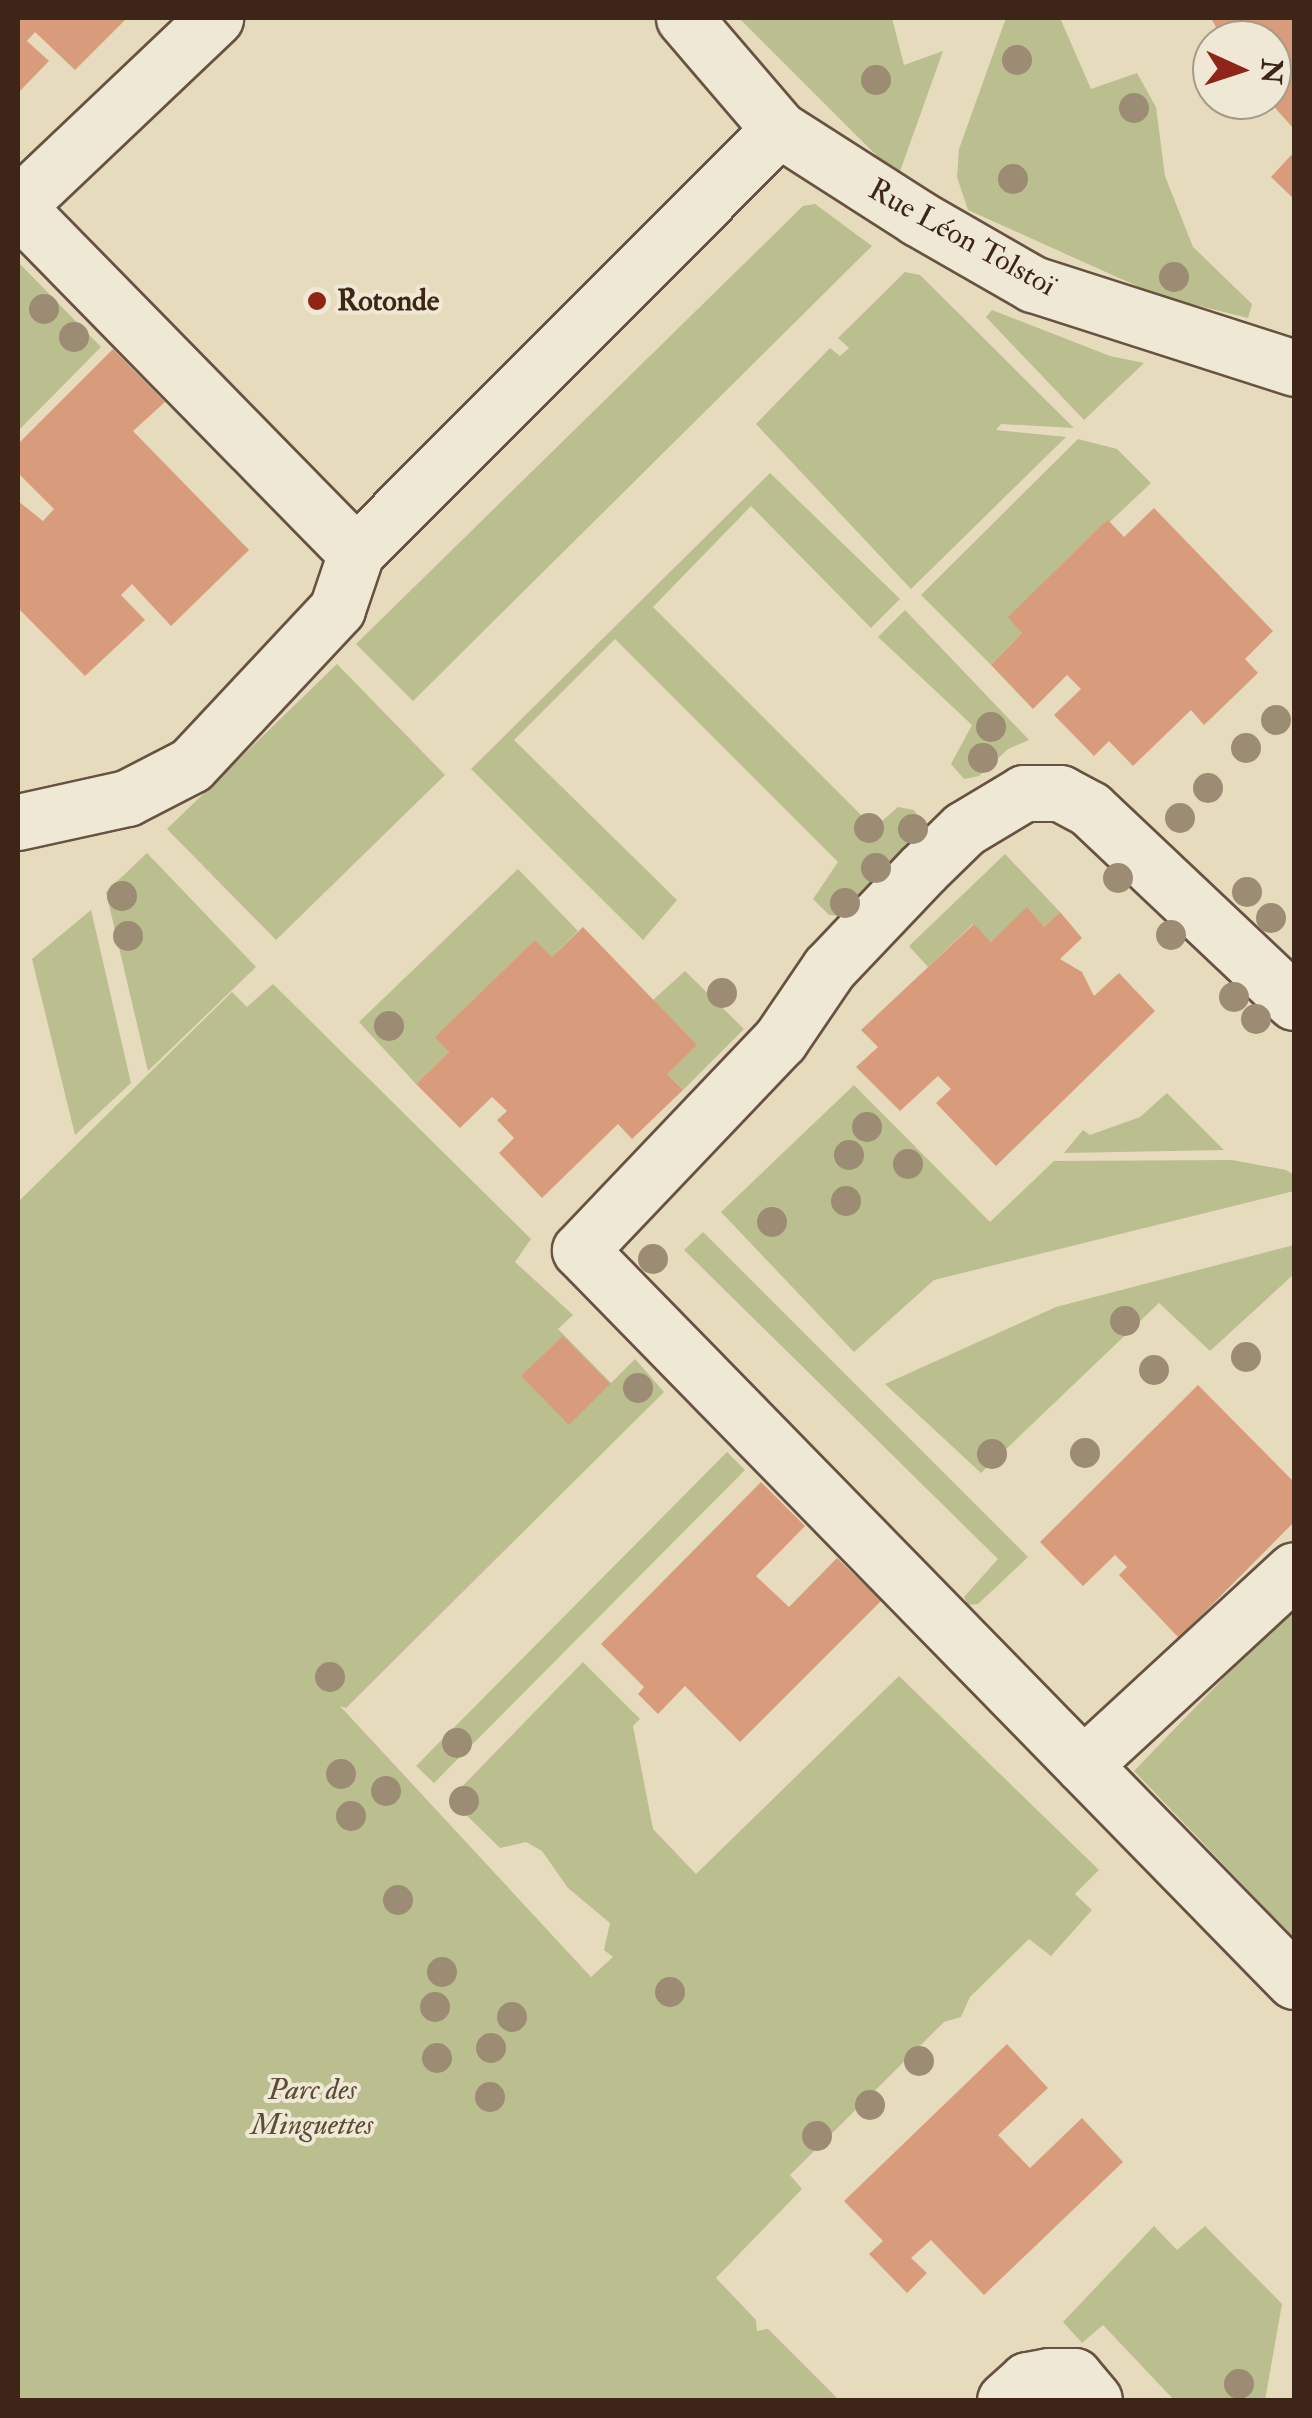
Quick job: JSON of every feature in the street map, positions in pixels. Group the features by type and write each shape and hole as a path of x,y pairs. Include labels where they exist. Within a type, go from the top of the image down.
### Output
{"street":[{"path":"214,18 18,207 356,552"},
{"name":"Rue Léon Tolstoï","path":"684,18 779,129 1033,284 1294,368"},
{"path":"18,822 127,798 191,765 337,609 356,552 779,129"},
{"path":"1294,1002 1090,808 1060,793 1024,793 964,829 924,869 829,968 780,1040 580,1250 1294,1981"},
{"path":"1083,1764 1294,1570"},
{"path":"1005,2400 1027,2380 1049,2376 1074,2376 1094,2400"}],"green space":[{"path":"739,18 892,18 904,65 943,51 898,177"},
{"path":"1006,18 1060,18 1091,89 1137,73 1156,107 1165,176 1193,247 1252,304 1248,318 1159,296 968,210 957,177 959,149"},
{"path":"815,204 872,246 413,701 356,644 803,206"},
{"path":"18,262 101,347 18,431"},
{"path":"905,272 920,275 1074,428 1001,424 996,430 1066,437 911,589 756,424 830,348 840,356 849,348 838,338"},
{"path":"992,310 1110,356 1144,363 1084,420 986,317"},
{"path":"1078,439 1117,449 1151,483 1009,617 1022,633 991,665 921,595"},
{"path":"770,473 900,599 871,628 751,506 653,607 874,828 898,807 914,810 922,823 919,835 841,916 829,915 813,899 838,862 615,639 514,740 677,900 643,940 471,769"},
{"path":"905,610 1029,740 1008,749 979,776 964,779 951,764 972,725 878,637"},
{"path":"337,664 445,775 276,940 167,829"},
{"path":"147,853 256,967 148,1071 106,892"},
{"path":"1005,854 1060,912 1044,927 1027,908 991,942 973,924 928,967 909,946"},
{"path":"518,869 578,931 552,957 536,941 436,1037 449,1052 416,1084 359,1022"},
{"path":"91,910 131,1083 75,1135 32,959"},
{"path":"685,971 744,1029 683,1090 667,1074 653,1000"},
{"name":"Parc des Minguettes","path":"273,984 531,1239 515,1262 573,1315 558,1329 611,1383 635,1359 664,1392 346,1708 340,1706 591,1977 613,1957 604,1950 610,1923 568,1888 542,1851 526,1842 500,1848 450,1799 583,1662 640,1719 633,1726 653,1829 696,1874 899,1676 1099,1870 1075,1894 1092,1910 1051,1956 1029,1939 970,1997 961,2017 944,2022 790,2175 802,2189 716,2278 756,2320 757,2331 768,2329 839,2400 18,2400 18,1202 232,992 247,1007"},
{"path":"854,1085 990,1222 1054,1161 1232,1160 1286,1170 1294,1175 1294,1191 934,1280 854,1352 721,1212"},
{"path":"1167,1093 1224,1150 1064,1153 1083,1130 1090,1135 1140,1117"},
{"path":"703,1232 1028,1557 978,1604 968,1605 964,1597 998,1559 684,1250"},
{"path":"1294,1245 1294,1274 1210,1351 1159,1303 981,1473 885,1384 1056,1307"},
{"path":"727,1452 745,1470 434,1783 416,1766"},
{"path":"1294,1605 1294,1938 1134,1771"},
{"path":"1154,2226 1177,2250 1205,2226 1282,2304 1265,2400 1174,2400 1103,2325 1082,2343 1063,2322"}],"building":[{"path":"18,18 127,18 75,70 35,32 27,41 49,61 18,93"},
{"path":"1294,18 1294,129 1286,120 1292,120 1292,20 1212,20"},
{"path":"1294,152 1294,199 1271,177"},
{"path":"113,349 165,402 133,431 249,550 171,626 132,584 121,595 145,620 85,676 18,608 18,501 43,521 54,509 18,473 18,444"},
{"path":"1154,508 1273,631 1245,659 1258,673 1204,725 1191,710 1133,766 1109,741 1094,756 1054,715 1081,689 1067,675 1033,709 991,665 1022,633 1008,617 1102,525 1108,520 1124,537"},
{"path":"1027,907 1044,927 1060,912 1082,938 1060,959 1082,972 1094,996 1119,973 1155,1011 996,1166 936,1103 951,1089 938,1076 900,1111 856,1067 878,1047 861,1030 974,924 991,942"},
{"path":"583,927 697,1045 667,1074 683,1090 632,1139 618,1124 542,1198 499,1153 514,1138 497,1120 507,1111 492,1097 460,1128 416,1084 449,1052 435,1037 535,940 552,957"},
{"path":"563,1336 610,1384 569,1425 521,1376"},
{"path":"1198,1385 1294,1482 1294,1522 1179,1638 1119,1575 1127,1567 1115,1555 1083,1586 1040,1542"},
{"path":"761,1482 805,1526 756,1576 789,1607 837,1558 881,1601 740,1742 685,1686 658,1714 638,1694 644,1687 601,1644"},
{"path":"1007,2044 1048,2088 998,2135 1030,2168 1082,2118 1123,2162 984,2295 931,2240 911,2258 927,2273 907,2293 869,2254 883,2241 844,2201"}],"place":[{"name":"Rotonde","path":"317,301"}]}
